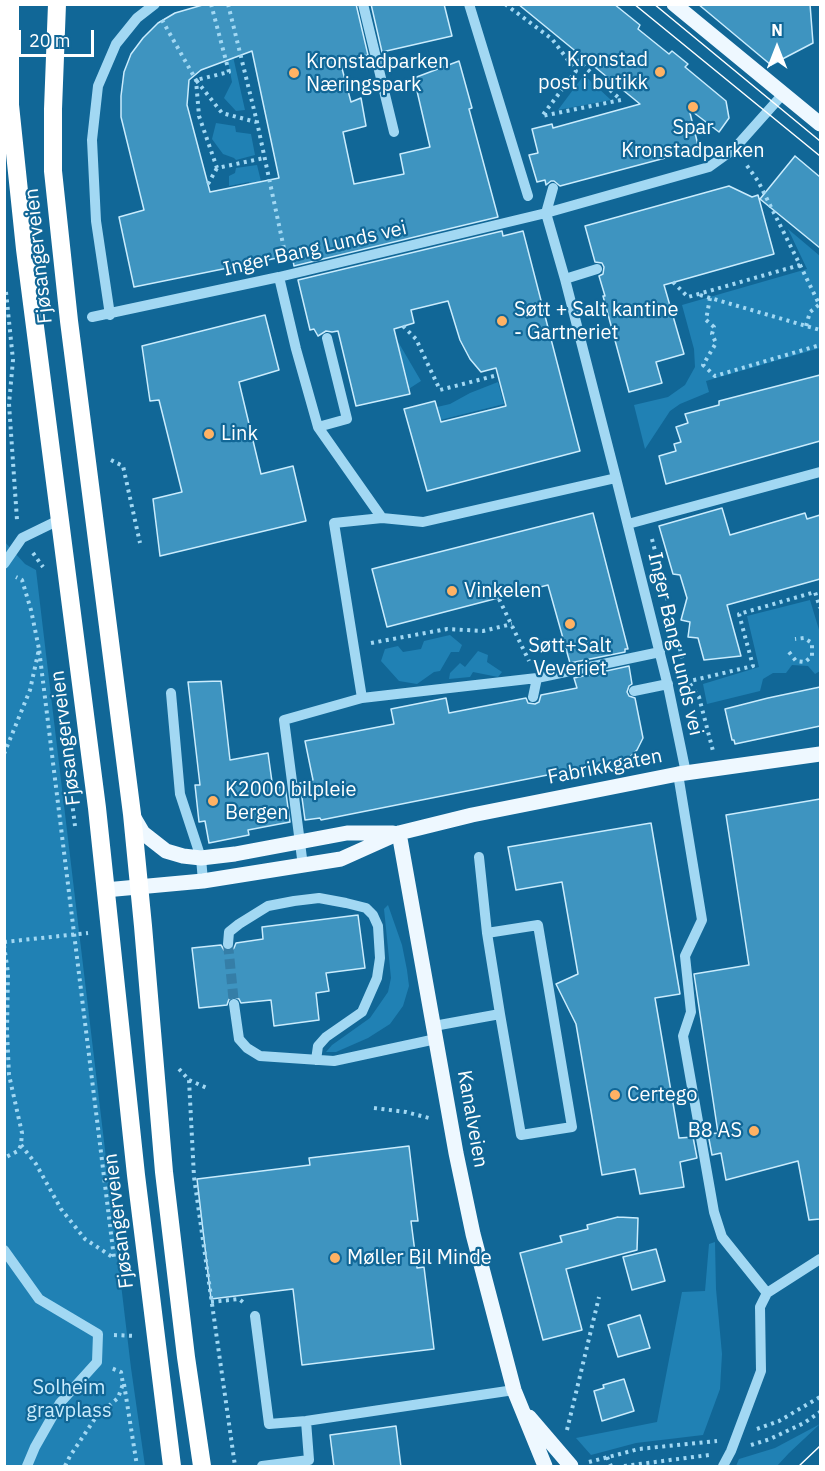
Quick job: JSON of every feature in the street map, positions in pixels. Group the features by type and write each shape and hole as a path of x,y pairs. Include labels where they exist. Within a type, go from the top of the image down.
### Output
{"highway":[{"name":"Fjøsangerveien","path":"10,4 10,105 34,328 96,796 136,1175 172,1467"},
{"name":"Fjøsangerveien","path":"57,4 53,171 69,321 132,814 164,1172 186,1357 202,1467"}],"main road":[{"path":"674,4 820,124"},
{"name":"Fabrikkgaten","path":"105,890 203,881 341,860 399,833 472,815 682,774 820,754"},
{"name":"Fabrikkgaten","path":"132,814 143,833 166,851 201,858 347,833 399,833"},
{"name":"Kanalveien","path":"399,833 472,1234 514,1390 545,1467"},
{"name":"Kanalveien","path":"522,1408 577,1466"}],"street":[{"path":"110,315 96,221 92,141 98,86 116,44 137,18 155,4"},
{"path":"363,4 394,132"},
{"path":"469,4 528,196"},
{"name":"Inger Bang Lunds vei","path":"92,318 279,277 546,213 709,167 734,149 783,94"},
{"path":"546,213 553,188"},
{"name":"Inger Bang Lunds vei","path":"546,213 565,279 668,685 702,920 685,956 691,1012 683,1036 714,1212 722,1237 767,1293"},
{"path":"565,279 597,269"},
{"path":"279,277 318,427 382,518"},
{"path":"318,427 347,419 327,338"},
{"path":"628,524 820,472"},
{"path":"362,698 334,523 382,518 423,522 616,478"},
{"path":"4,564 22,538 61,519"},
{"path":"303,866 284,720 362,698 537,678 660,652"},
{"path":"533,697 537,678"},
{"path":"634,691 668,685"},
{"path":"171,693 180,794 201,858 203,881"},
{"path":"479,857 488,933 500,1014 521,1135 572,1127 538,925 488,933"},
{"path":"228,944 229,932 267,906 319,898 366,908 373,915 378,926 380,958 377,978 362,1012 326,1037 318,1046 316,1060"},
{"path":"234,1004 239,1039 247,1048 260,1056 334,1061 500,1014"},
{"path":"4,1250 39,1299 98,1334 97,1362 60,1403 35,1447 27,1467"},
{"path":"723,1467 761,1371 760,1307 767,1293 820,1259"},
{"path":"255,1316 269,1424 514,1390"},
{"path":"262,1467 309,1460 306,1420"}],"path":[{"path":"196,80 228,72 212,4"},
{"path":"228,4 257,122 287,264"},
{"path":"504,4 552,39 576,71 542,116 621,100 576,59 568,60"},
{"path":"160,16 196,80 222,112 257,122"},
{"path":"196,80 199,116 217,168 208,184"},
{"path":"734,149 758,181 820,305 810,312 806,326"},
{"path":"217,168 264,158"},
{"path":"673,282 688,297 800,265"},
{"path":"6,286 13,360 10,416 17,519 22,538 44,569"},
{"path":"699,294 820,330"},
{"path":"710,298 706,320 714,327 712,334 716,343 703,365 715,376 820,345"},
{"path":"403,326 416,339 440,390 498,375"},
{"path":"111,460 123,466 140,543"},
{"path":"652,539 688,681 699,697 714,753 720,757"},
{"path":"11,574 22,580 39,650 114,1258 85,1239 61,1209 36,1164 21,1145"},
{"path":"668,685 753,666 739,614 815,592 820,608"},
{"path":"499,599 537,678"},
{"path":"354,646 447,629 483,631 512,624"},
{"path":"789,652 796,661 805,662 812,656 812,643 804,638 795,639"},
{"path":"4,753 30,690 39,650"},
{"path":"69,776 76,833"},
{"path":"4,1158 18,1151 22,1133 9,1075 6,1042 8,973 4,943 88,933 87,922"},
{"path":"179,1069 189,1080 207,1088"},
{"path":"189,1080 194,1178 235,1467"},
{"path":"374,1108 429,1118 450,1116"},
{"path":"566,1434 599,1297"},
{"path":"211,1302 239,1299 255,1316"},
{"path":"97,1362 120,1372 136,1467"},
{"path":"65,1467 96,1417 118,1398 123,1384"},
{"path":"755,1430 779,1420 820,1397"},
{"path":"746,1446 778,1435 820,1412"},
{"path":"577,1466 639,1449 721,1440"},
{"path":"624,1467 714,1454"},
{"path":"607,1457 611,1467"}],"green space":[{"path":"230,43 245,110 236,111 224,98 232,82 225,45"},
{"path":"584,75 611,100 558,110"},
{"path":"216,123 235,126 236,132 251,134 255,155 236,160 223,154 212,139"},
{"path":"257,165 276,242 249,182 229,186 229,176 235,173 236,168"},
{"path":"788,229 820,256 820,348 706,381 709,392 680,404 670,411 645,449 634,405 668,397 685,385 695,367 694,349 682,305 807,269"},
{"path":"397,340 421,381 407,390 409,386"},
{"path":"498,382 504,404 440,420 437,407 450,404"},
{"name":"Solheim gravplass","path":"4,541 25,564 36,570 131,1368 145,1466 5,1466"},
{"path":"810,600 820,633 820,671 815,674 808,666 792,665 786,673 773,673 763,679 760,691 707,704 703,684 759,667 747,616"},
{"path":"450,635 462,645 459,652 451,652 440,671 434,672 417,684 399,681 381,661 385,649 398,646 403,652 421,649 424,641"},
{"path":"478,651 488,655 487,662 502,672 498,677 473,672 470,677 449,679 450,673 460,663 465,667"},
{"path":"388,905 402,945 407,970 409,986 403,1006 390,1024 368,1038 336,1052 326,1052 332,1045 370,1018 388,992 391,978 384,909"},
{"path":"715,1242 716,1289 722,1354 720,1389 703,1435 636,1443 591,1455 576,1438 657,1422 682,1292 705,1291 709,1244"},
{"path":"820,1424 777,1466 736,1466 739,1459 775,1448"}],"building":[{"path":"206,4 356,4 368,55 340,61 351,102 361,98 366,126 343,132 354,184 404,174 400,154 430,147 414,78 459,61 472,108 469,109 498,217 294,266 292,255 134,287 119,217 144,210 121,117 124,72 131,54 143,38 158,23 175,13","holes":["252,51 279,178 210,192 187,105 189,80 201,70"]},
{"path":"371,4 444,4 452,36 382,52"},
{"path":"518,4 614,4 640,25 638,29 669,54 672,51 688,64 685,67 726,101 729,118 719,132 689,109 699,149 560,186 554,181 546,185 545,180 537,182 529,155 538,153 532,129 552,124 553,128 640,104"},
{"path":"698,4 810,4 813,43 771,65"},
{"path":"795,156 820,177 820,248 760,199"},
{"path":"729,186 752,197 758,195 774,254 664,285 684,354 656,362 662,383 629,392 599,276 603,274 604,267 602,263 595,262 585,226"},
{"path":"502,231 503,236 523,231 580,451 427,491 404,409 435,401 441,422 506,406 496,368 481,372 470,359 460,340 448,301 411,310 414,323 394,329 410,394 356,406 338,331 326,331 318,336 314,329 310,330 298,280"},
{"name":"Link","path":"265,315 279,370 239,382 261,474 293,466 306,521 160,556 153,499 182,492 159,400 150,401 142,346"},
{"path":"820,375 820,441 666,484 659,456 676,451 674,444 681,442 676,427 688,423 685,414 719,405 719,401"},
{"path":"722,508 730,535 805,513 807,519 820,515 820,579 727,605 741,656 704,660 698,638 688,637 690,622 681,620 687,598 680,575 673,574 659,526"},
{"name":"Vinkelen","path":"593,513 628,649 625,649 625,652 570,663 548,585 387,627 372,569"},
{"path":"629,666 632,684 627,692 629,696 635,698 643,738 637,750 628,759 321,820 320,818 305,820 300,783 313,780 305,741 394,724 391,709 446,698 449,713 526,698 528,703 535,704 539,702 541,695 577,688 574,678"},
{"path":"221,681 230,760 268,753 273,789 285,786 290,822 248,830 249,835 209,843 205,821 199,822 195,785 200,785 188,682"},
{"path":"820,687 820,726 735,744 732,740 725,709"},
{"path":"820,799 820,1219 809,1220 798,1161 726,1180 721,1153 712,1155 708,1134 718,1133 694,974 749,965 726,815"},
{"path":"651,823 680,994 655,998 679,1138 693,1137 697,1158 680,1162 684,1187 640,1194 635,1169 602,1175 576,1024 556,984 578,974 562,882 516,890 508,847"},
{"path":"358,915 365,968 326,973 329,991 316,993 319,1020 274,1026 271,1000 241,1003 234,997 229,999 227,1005 199,1008 192,948 221,945 224,950 231,951 236,943 263,939 262,927"},
{"path":"409,1146 418,1221 411,1221 417,1268 424,1267 434,1349 302,1365 293,1289 211,1299 197,1179 310,1165 309,1158"},
{"path":"618,1217 638,1218 637,1250 566,1269 582,1330 543,1340 520,1253 562,1242 560,1236 588,1229 587,1225"},
{"path":"656,1249 665,1281 632,1290 623,1257"},
{"path":"640,1315 650,1348 618,1357 608,1325"},
{"path":"624,1379 634,1411 602,1421 594,1391 604,1388 603,1385"},
{"path":"396,1426 401,1467 334,1467 330,1435"}],"tunnel":[{"path":"228,944 234,1004"}],"tram line":[{"path":"634,4 820,156"},
{"path":"654,4 820,141"},
{"path":"799,1466 820,1446"}],"place":[{"name":"Kronstad post i butikk","path":"660,72"},
{"name":"Kronstadparken Næringspark","path":"294,73"},
{"name":"Spar Kronstadparken","path":"693,107"},
{"name":"Søtt + Salt kantine - Gartneriet","path":"502,321"},
{"name":"Link","path":"209,434"},
{"name":"Vinkelen","path":"452,591"},
{"name":"Søtt+Salt Veveriet","path":"570,624"},
{"name":"K2000 bilpleie Bergen","path":"213,801"},
{"name":"Certego","path":"615,1095"},
{"name":"B8 AS","path":"754,1131"},
{"name":"Møller Bil Minde","path":"335,1258"}]}
